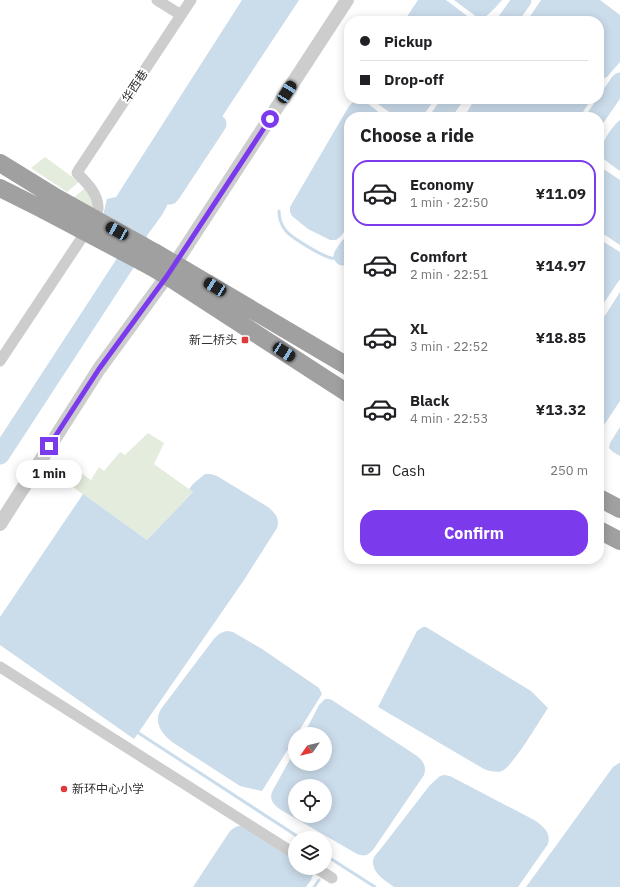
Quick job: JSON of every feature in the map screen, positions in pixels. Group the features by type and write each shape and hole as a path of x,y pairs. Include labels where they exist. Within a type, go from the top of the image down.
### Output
{"highway":[{"path":"0,163 48,202 344,364"},
{"path":"0,188 48,202"},
{"path":"171,270 344,391"},
{"path":"604,501 620,509"},
{"path":"604,533 620,541"}],"street":[{"path":"157,0 181,15"},
{"name":"华西巷","path":"0,361 95,217 98,209 95,196 78,172 191,0"},
{"path":"0,524 99,369 171,270 347,0"},
{"path":"0,667 288,850"},
{"path":"327,875 332,878"}],"shaded area":[{"path":"45,157 79,182 67,192 31,168"},
{"path":"85,188 90,193 95,209 73,198"},
{"path":"148,433 164,443 154,464 193,492 147,540 70,485 78,471 91,480 99,467 104,471 120,452 125,455"}],"water":[{"path":"242,0 299,0 204,144 198,148 162,215 140,245 101,224 107,199 116,197"},
{"path":"418,0 446,0 467,16 407,16"},
{"path":"454,0 502,0 486,16 475,16"},
{"path":"541,0 600,0 620,15 620,62 607,77 604,78 604,16 530,16"},
{"path":"351,104 368,104 379,112 345,112"},
{"path":"378,104 431,104 426,112 389,112"},
{"path":"472,104 588,104 583,112 467,112"},
{"path":"344,115 344,232 336,240 330,240 308,229 292,216 290,207"},
{"path":"620,120 620,171 604,159 604,141 614,126"},
{"path":"604,169 620,180 620,245 604,234"},
{"path":"604,242 620,252 620,279 604,303"},
{"path":"620,292 620,401 604,425 604,317"},
{"path":"620,427 620,456 609,448 610,443"},
{"path":"205,474 217,476 268,507 276,516 278,521 277,528 244,580 134,739 0,645 0,617 83,494 147,540 193,492 189,489"},
{"path":"423,627 426,627 531,691 548,708 513,761 502,771 495,772 484,769 378,707 417,631"},
{"path":"227,631 233,632 262,649 319,688 322,694 301,727 288,727 288,749 262,791 240,786 172,742 164,734 158,722 161,709 215,638 221,633"},
{"path":"325,699 329,699 417,756 425,766 424,775 375,847 367,855 357,854 332,840 332,831 317,831 303,823 332,823 332,779 288,779 288,814 274,804 272,800 272,792 288,763 288,771 332,771 332,727 308,727 319,705"},
{"path":"619,763 620,887 526,887 613,767"},
{"path":"440,776 450,776 536,821 548,833 548,844 518,887 394,887 380,877 375,870 373,862 376,855 430,785"},
{"path":"243,826 288,855 288,875 313,875 306,887 193,887 230,831 234,828"}],"waterway":[{"path":"511,16 522,0"},
{"path":"599,112 620,82"},
{"path":"444,112 449,104"},
{"path":"170,195 217,124"},
{"path":"279,211 283,226 294,238 327,257 339,258 343,256"},
{"path":"0,455 139,242"},
{"path":"137,732 289,831"},
{"path":"332,859 375,887"},
{"path":"314,887 319,880"}],"place":[{"name":"新二桥头","path":"245,340"},
{"name":"新环中心小学","path":"64,789"}],"route":[{"path":"49,446 99,369 167,276 270,119"}]}
